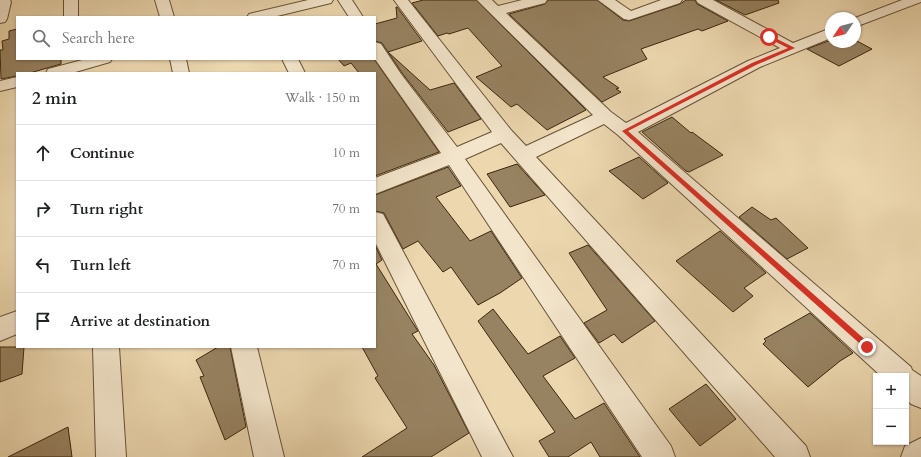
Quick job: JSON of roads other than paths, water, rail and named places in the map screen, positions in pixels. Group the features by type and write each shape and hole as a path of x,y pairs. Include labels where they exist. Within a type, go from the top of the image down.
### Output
{"street":[{"path":"71,0 71,16"},
{"path":"162,0 167,16"},
{"path":"259,0 262,16 326,0"},
{"path":"345,0 355,16"},
{"path":"401,0 504,134 795,457"},
{"path":"489,6 540,0"},
{"path":"605,0 629,16 675,0"},
{"path":"703,0 769,37 792,48"},
{"path":"0,19 4,2"},
{"path":"861,21 904,2"},
{"path":"489,6 605,116 625,131 898,373"},
{"path":"625,131 754,64 825,35"},
{"path":"376,49 394,77 453,156 660,457"},
{"path":"57,72 100,60"},
{"path":"178,60 181,72"},
{"path":"290,60 296,72"},
{"path":"0,86 16,82"},
{"path":"524,155 605,116"},
{"path":"376,186 453,156 504,134"},
{"path":"376,222 498,457"},
{"path":"0,329 16,322"},
{"path":"106,348 111,457"},
{"path":"244,348 269,457"},
{"path":"909,384 921,394"},
{"path":"916,457 921,453"}]}
